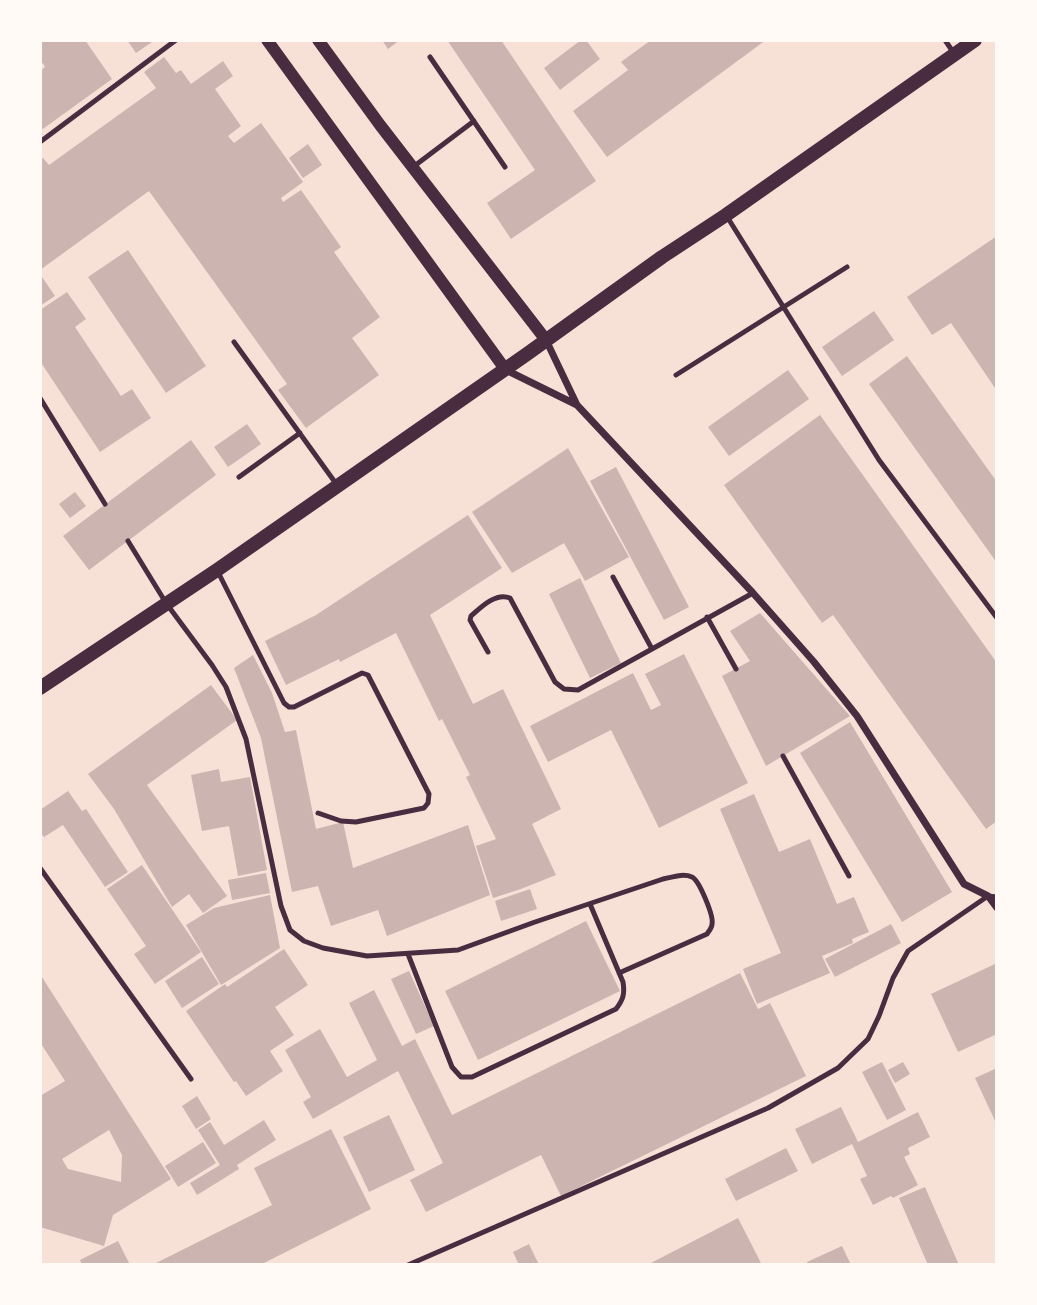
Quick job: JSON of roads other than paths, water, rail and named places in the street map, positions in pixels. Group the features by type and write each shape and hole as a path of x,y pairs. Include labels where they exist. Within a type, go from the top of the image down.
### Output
{"main road":[{"path":"40,688 217,570 975,40"}],"street":[{"path":"267,40 505,369 577,405"},
{"path":"318,40 546,340 577,405 814,662 858,716 964,884 988,896 997,908"}],"lane":[{"path":"40,142 176,40"},
{"path":"945,40 954,55"},
{"path":"430,57 505,167"},
{"path":"413,167 474,121"},
{"path":"726,215 879,460 997,618"},
{"path":"676,375 847,268"},
{"path":"234,342 337,485"},
{"path":"40,398 105,504"},
{"path":"239,477 300,433"},
{"path":"128,541 166,603 226,687 246,739 272,868 290,930 304,941 323,948 367,956 458,950 679,875 697,880 712,915 713,922 706,934 619,973"},
{"path":"217,570 284,703 294,707 362,673 368,675 429,794 424,808 356,822 341,821 318,813"},
{"path":"613,577 652,649"},
{"path":"488,652 470,620 471,616 501,595 510,598 555,682 564,689 578,690 753,593"},
{"path":"707,617 736,669"},
{"path":"783,756 849,876"},
{"path":"40,868 191,1079"},
{"path":"408,1265 768,1108 838,1068 868,1039 893,978 908,951 988,896 997,897"},
{"path":"408,954 452,1068 461,1077 472,1077 616,1009 622,1001 625,992 619,973 590,904"}]}
